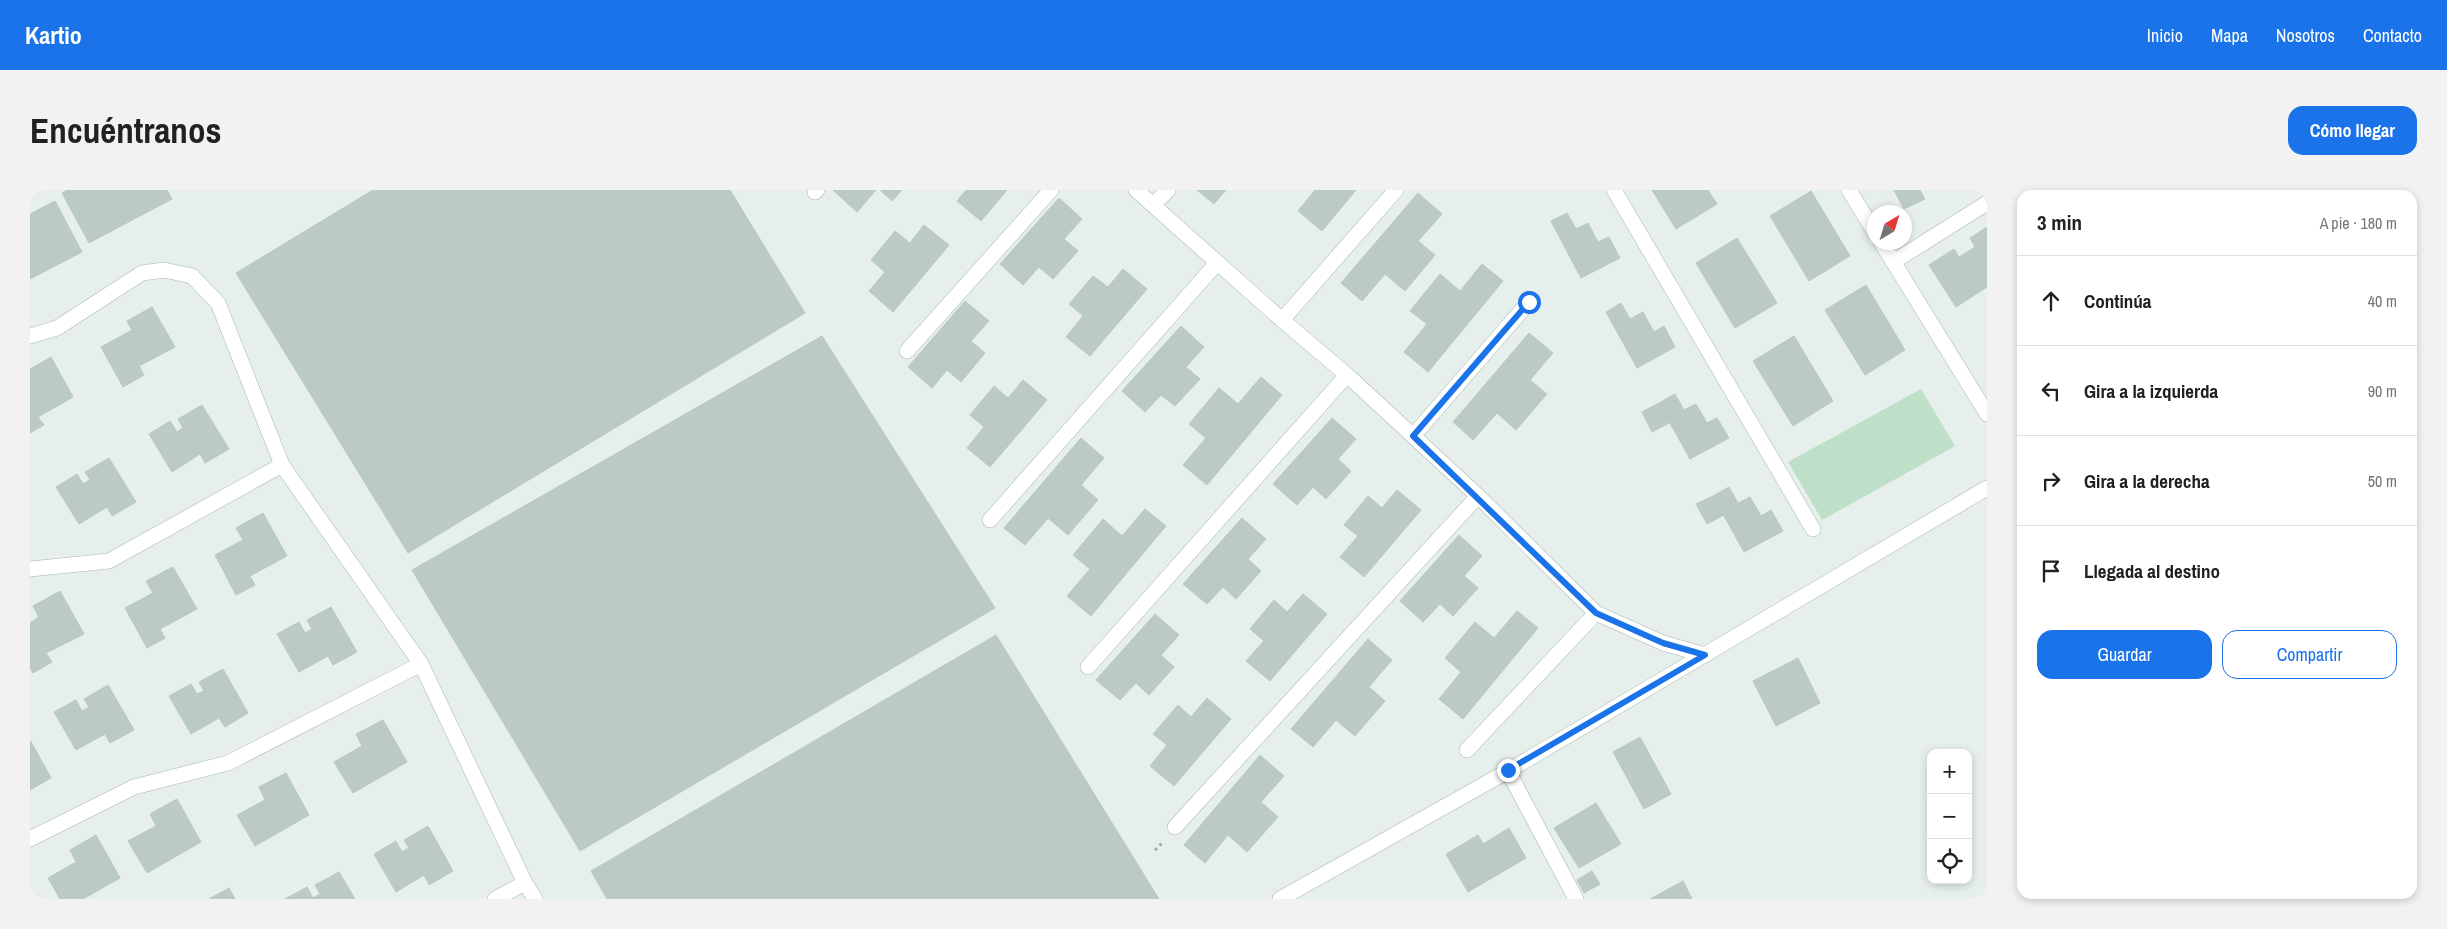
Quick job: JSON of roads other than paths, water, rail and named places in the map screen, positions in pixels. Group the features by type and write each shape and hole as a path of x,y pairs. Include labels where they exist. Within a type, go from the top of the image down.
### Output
{"street":[{"path":"907,351 1051,190"},
{"path":"1136,190 1347,375 1478,496 1596,613 1663,643 1705,655"},
{"path":"1153,205 1168,190"},
{"path":"1282,320 1396,190"},
{"path":"1614,190 1813,529"},
{"path":"1849,190 1867,220"},
{"path":"1893,262 1987,202"},
{"path":"1886,250 1987,414"},
{"path":"990,520 1217,263"},
{"path":"30,336 57,328 142,273 164,270 192,276 218,303 282,465 421,664 525,883 535,899"},
{"path":"1413,436 1529,302"},
{"path":"1088,667 1347,375"},
{"path":"30,569 109,561 282,465"},
{"path":"1290,897 1987,488"},
{"path":"1175,827 1478,496"},
{"path":"1467,750 1596,613"},
{"path":"30,839 134,787 228,764 421,664"},
{"path":"1508,770 1576,899"},
{"path":"495,899 525,883"}]}
